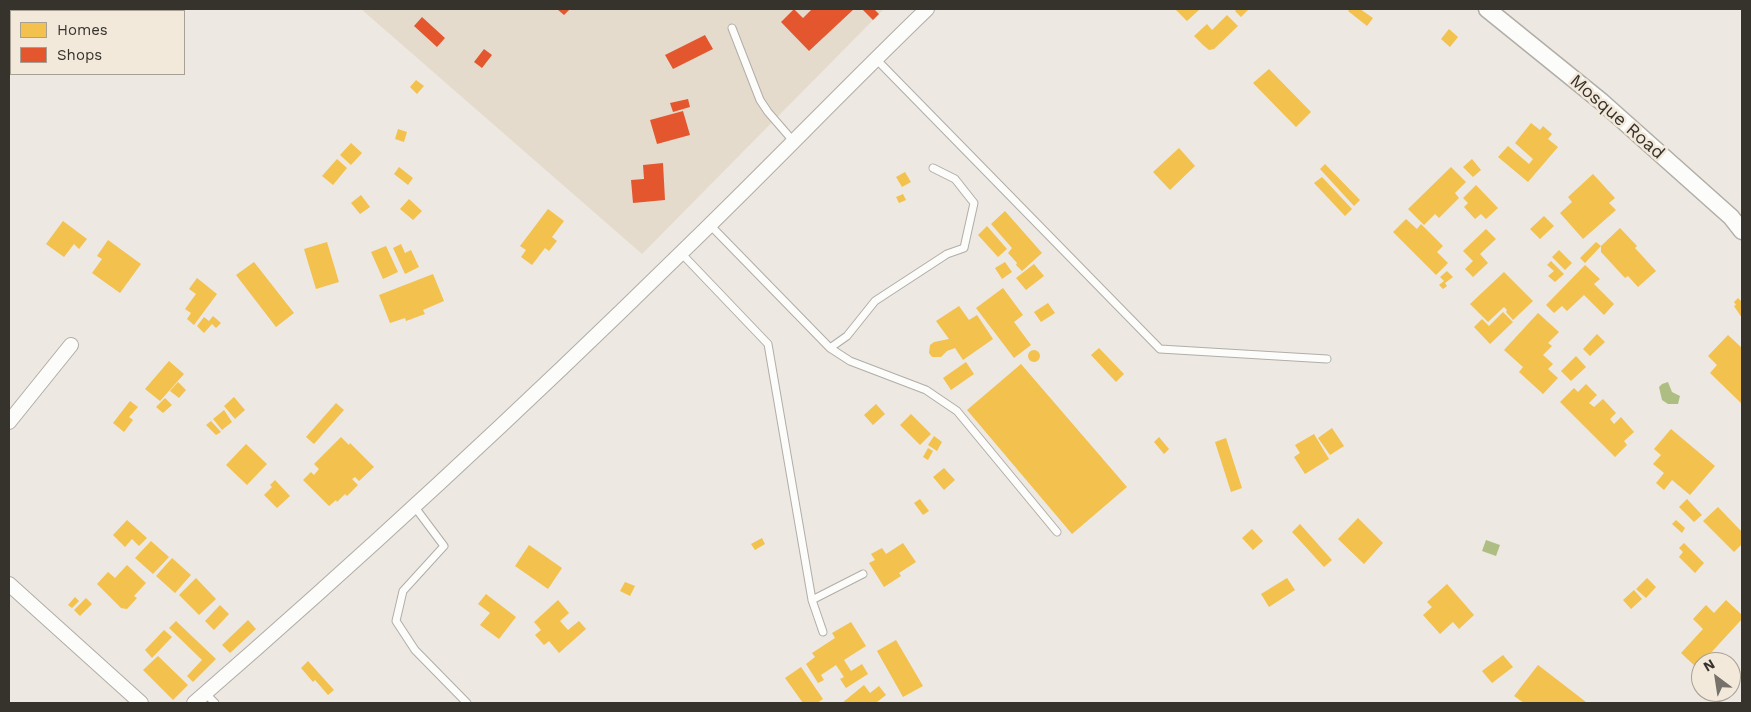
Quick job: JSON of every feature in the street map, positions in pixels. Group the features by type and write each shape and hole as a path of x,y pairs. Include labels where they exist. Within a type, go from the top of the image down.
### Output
{"street":[{"path":"194,703 210,698 682,253 927,9"},
{"name":"Mosque Road","path":"1487,9 1602,102 1731,217 1742,230"},
{"path":"9,422 71,345"},
{"path":"9,584 141,703"}],"lane":[{"path":"732,28 760,100 794,142"},
{"path":"876,59 1160,349 1327,360"},
{"path":"830,348 847,336 875,301 947,254 964,248 974,202 955,179 933,168"},
{"path":"710,225 830,348 850,362 926,390 957,411 1057,532"},
{"path":"682,253 768,344 812,600 823,632"},
{"path":"414,506 444,546 403,591 396,621 415,650 468,703"},
{"path":"812,600 863,574"}],"shaded area":[{"path":"361,9 884,9 642,254"},
{"path":"1668,382 1672,392 1680,396 1678,404 1668,404 1662,400 1659,387"},
{"path":"1486,540 1500,545 1496,556 1482,551"}],"building: Homes":[{"path":"1175,9 1200,9 1187,21"},
{"path":"1237,9 1249,9 1241,17 1235,11"},
{"path":"1350,9 1360,9 1373,18 1367,26 1348,11"},
{"path":"1227,15 1238,26 1214,49 1209,50 1194,36 1207,24 1212,30"},
{"path":"1449,29 1458,37 1450,47 1441,39"},
{"path":"1269,69 1311,112 1296,127 1253,83"},
{"path":"416,80 424,86 417,94 410,87"},
{"path":"1531,123 1540,130 1543,126 1552,134 1548,139 1558,147 1528,182 1498,157 1508,146 1529,164 1533,159 1515,143"},
{"path":"398,129 407,132 404,142 395,139"},
{"path":"351,143 362,153 351,165 340,155"},
{"path":"1179,148 1195,166 1170,190 1153,172"},
{"path":"337,159 347,168 333,185 322,176"},
{"path":"1472,159 1481,170 1473,177 1463,167"},
{"path":"1325,164 1360,200 1354,206 1320,169"},
{"path":"399,167 413,178 408,185 394,174"},
{"path":"1451,167 1466,182 1455,193 1459,198 1439,218 1435,214 1424,225 1408,209"},
{"path":"905,172 911,182 902,187 896,177"},
{"path":"1593,174 1615,198 1609,203 1616,210 1583,239 1560,213 1572,202 1568,197"},
{"path":"1322,177 1352,209 1345,216 1314,183"},
{"path":"1476,185 1498,208 1486,219 1481,214 1475,219 1464,207 1468,203 1463,198"},
{"path":"903,194 906,200 899,203 896,197"},
{"path":"361,195 370,207 360,214 351,203"},
{"path":"409,199 422,211 413,220 400,209"},
{"path":"548,209 564,221 552,237 557,241 549,251 545,248 532,265 521,257 526,250 520,246"},
{"path":"1005,211 1042,253 1022,271 1008,253 1012,248 991,224"},
{"path":"1544,216 1554,226 1540,239 1530,229"},
{"path":"1406,219 1417,229 1421,224 1443,246 1437,252 1448,263 1436,275 1393,232"},
{"path":"63,221 87,239 79,249 74,244 64,257 46,244"},
{"path":"987,226 1007,249 998,257 978,235"},
{"path":"1620,228 1656,271 1638,287 1628,276 1625,278 1601,252 1601,246"},
{"path":"1486,229 1496,239 1480,254 1488,263 1473,277 1465,269 1473,261 1463,251"},
{"path":"108,240 141,264 120,293 92,273 102,259 97,256"},
{"path":"327,242 339,282 316,289 304,249"},
{"path":"1596,242 1601,246 1585,263 1580,258"},
{"path":"401,244 405,253 411,250 419,267 405,274 393,248"},
{"path":"386,246 398,272 383,279 371,252"},
{"path":"1559,250 1572,263 1565,270 1552,257"},
{"path":"1551,261 1564,274 1555,282 1548,276 1554,271 1547,265"},
{"path":"254,262 294,313 276,327 236,275"},
{"path":"1005,262 1012,272 1002,279 995,268"},
{"path":"1034,264 1044,276 1026,290 1016,278"},
{"path":"1585,265 1600,279 1594,284 1614,304 1604,315 1584,295 1567,311 1562,306 1554,313 1546,305"},
{"path":"1447,271 1453,277 1445,283 1447,286 1443,289 1439,285 1444,281 1440,277"},
{"path":"1504,272 1533,301 1513,320 1504,307 1488,322 1470,304"},
{"path":"433,274 444,301 423,310 425,314 406,321 405,318 390,323 379,295"},
{"path":"197,278 217,294 194,325 187,319 191,313 185,309 196,294 189,289"},
{"path":"1003,288 1023,315 1014,322 1031,345 1014,358 976,308"},
{"path":"1738,298 1742,302 1742,318 1734,306 1736,305 1734,302"},
{"path":"1048,303 1055,313 1041,322 1034,312"},
{"path":"959,306 969,320 977,315 993,339 963,360 955,348 947,351 941,357 932,357 929,353 930,345 934,342 949,339 936,321"},
{"path":"1503,312 1513,322 1490,344 1474,327 1482,319 1489,326"},
{"path":"1538,313 1559,332 1548,343 1552,346 1543,355 1553,364 1548,369 1558,378 1543,394 1519,372 1523,367 1504,350"},
{"path":"213,316 221,323 216,328 212,324 204,333 197,326 204,317 209,321"},
{"path":"1597,334 1605,342 1590,356 1583,349"},
{"path":"1728,335 1742,348 1742,404 1710,373 1717,365 1708,356"},
{"path":"1099,348 1124,374 1116,382 1091,355"},
{"path":"1032,350 1036,350 1040,356 1036,362 1032,362 1028,358 1028,354"},
{"path":"1576,356 1586,367 1571,381 1561,371"},
{"path":"169,361 184,374 160,401 145,389"},
{"path":"966,362 974,374 951,390 943,378"},
{"path":"1021,364 1127,487 1072,534 967,410"},
{"path":"178,382 186,390 179,398 170,391"},
{"path":"1586,384 1597,395 1589,403 1594,407 1603,399 1616,413 1610,419 1614,424 1621,417 1634,432 1624,441 1627,445 1615,457 1560,402 1574,388 1578,392"},
{"path":"234,397 245,410 235,419 224,406"},
{"path":"165,398 172,405 163,413 156,407"},
{"path":"130,401 138,407 129,417 133,420 124,432 113,423"},
{"path":"336,403 344,410 314,444 306,437"},
{"path":"876,404 885,414 873,425 864,415"},
{"path":"224,410 232,422 222,430 213,419"},
{"path":"911,414 931,434 920,445 900,425"},
{"path":"211,421 221,432 216,435 206,425"},
{"path":"1332,428 1344,446 1330,455 1318,438"},
{"path":"1671,429 1715,466 1690,495 1672,480 1664,490 1656,483 1664,473 1653,464 1661,455 1654,449"},
{"path":"1314,434 1329,459 1305,474 1294,457 1300,453 1295,445"},
{"path":"934,436 942,442 937,451 928,445"},
{"path":"341,437 349,445 350,443 374,467 359,481 355,477 352,479 358,485 347,496 345,494 337,502 336,500 329,506 303,480 311,472 314,475 319,469 314,464"},
{"path":"1159,437 1169,449 1164,454 1154,442"},
{"path":"1226,438 1242,488 1231,492 1215,442"},
{"path":"246,444 267,464 247,485 226,465"},
{"path":"928,448 933,451 928,460 923,457"},
{"path":"944,468 955,480 944,490 933,477"},
{"path":"275,480 290,496 277,508 264,495 272,487 270,485"},
{"path":"920,499 929,511 923,515 914,503"},
{"path":"1687,499 1702,515 1694,522 1679,507"},
{"path":"1718,507 1742,532 1742,544 1734,552 1703,521"},
{"path":"1358,518 1383,543 1364,564 1338,539"},
{"path":"127,520 147,538 139,546 132,539 125,547 113,535"},
{"path":"1676,520 1685,528 1682,533 1672,524"},
{"path":"1300,524 1332,560 1324,567 1292,532"},
{"path":"1252,529 1263,541 1253,550 1242,538"},
{"path":"762,538 765,544 755,550 751,544"},
{"path":"151,541 169,557 153,574 135,558"},
{"path":"903,543 916,562 899,573 901,576 884,587 869,563 875,560 871,554 882,548 886,554"},
{"path":"1684,543 1704,563 1695,573 1679,557 1683,552 1679,548"},
{"path":"529,545 562,568 548,589 515,566"},
{"path":"172,558 191,575 175,593 156,576"},
{"path":"127,565 146,583 134,596 137,598 127,609 121,608 97,584 108,572 115,578"},
{"path":"196,578 216,599 199,615 179,595"},
{"path":"1287,578 1295,590 1269,607 1261,594"},
{"path":"1647,578 1656,587 1646,598 1636,589"},
{"path":"625,582 635,586 630,596 620,591"},
{"path":"1447,584 1474,615 1459,629 1453,622 1440,634 1423,615 1432,607 1427,602"},
{"path":"1634,590 1642,599 1631,609 1623,600"},
{"path":"486,594 516,617 499,639 480,625 490,613 478,604"},
{"path":"75,597 79,601 72,608 68,605"},
{"path":"86,598 92,604 80,616 74,610"},
{"path":"558,600 569,613 560,621 568,630 579,621 586,629 559,653 549,641 544,645 535,635 541,630 534,622"},
{"path":"1726,600 1742,615 1742,619 1712,652 1691,652 1691,662 1681,653 1703,629 1693,619 1706,605 1714,613"},
{"path":"220,605 229,614 214,630 205,621"},
{"path":"248,620 256,629 230,653 222,645"},
{"path":"176,621 216,659 193,682 187,676 202,660 169,628"},
{"path":"851,622 866,646 844,660 851,671 862,664 868,674 846,688 840,679 844,677 836,665 821,675 824,680 818,683 806,664 815,657 812,653 835,638 832,633"},
{"path":"164,630 172,637 152,658 145,650"},
{"path":"896,640 923,686 903,697 877,651"},
{"path":"1503,655 1513,667 1492,683 1482,671"},
{"path":"158,656 188,685 173,700 143,670"},
{"path":"308,661 334,690 328,695 301,668"},
{"path":"1538,665 1586,702 1524,703 1514,696"},
{"path":"801,667 823,699 817,703 803,703 785,678"},
{"path":"864,685 870,693 879,686 886,695 877,702 879,703 842,703"}],"building: Shops":[{"path":"557,9 570,9 564,15"},
{"path":"794,9 803,18 812,9 854,9 809,51 781,22"},
{"path":"862,9 874,9 879,14 873,20"},
{"path":"422,17 445,38 437,47 414,26"},
{"path":"705,35 713,49 673,69 665,55"},
{"path":"484,49 492,55 482,68 474,62"},
{"path":"688,99 690,107 673,112 670,103"},
{"path":"683,111 690,135 657,144 650,120"},
{"path":"663,163 665,200 633,203 631,180 644,179 643,165"}]}
